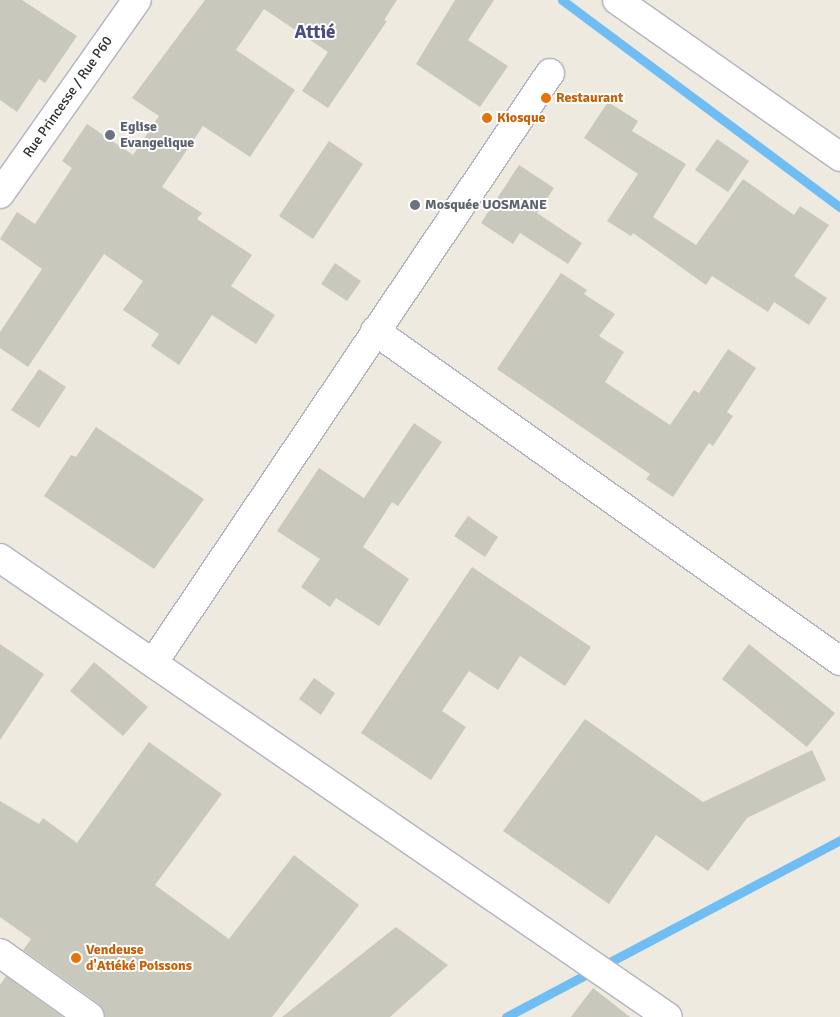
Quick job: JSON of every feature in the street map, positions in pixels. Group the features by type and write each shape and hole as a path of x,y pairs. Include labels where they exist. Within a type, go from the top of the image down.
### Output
{"street":[{"name":"Rue Princesse / Rue P60","path":"0,194 137,0"},
{"path":"617,0 840,157"},
{"path":"153,663 550,73"},
{"path":"375,331 840,661"},
{"path":"0,558 668,1017"},
{"path":"0,953 90,1017"}],"building":[{"path":"0,0 22,0 77,36 45,83 39,79 17,112 0,100"},
{"path":"205,0 397,0 384,20 387,21 328,108 302,91 328,52 264,9 236,50 295,90 250,157 203,126 162,187 202,213 197,219 252,255 231,286 275,315 256,344 212,315 179,365 151,346 159,334 123,310 143,281 104,254 28,367 0,348 0,332 42,269 0,239 17,212 35,224 72,168 62,161 87,124 133,155 159,116 132,98"},
{"path":"455,0 494,0 468,40 508,66 480,107 416,64"},
{"path":"608,102 638,121 632,131 686,164 653,217 696,245 743,179 794,215 800,206 829,225 794,276 827,298 809,325 774,302 768,312 712,276 706,285 633,233 631,236 607,221 638,174 584,138"},
{"path":"717,139 749,161 728,192 695,170"},
{"path":"329,141 363,164 313,239 279,216"},
{"path":"519,165 554,188 537,213 582,243 568,264 520,233 513,244 481,223"},
{"path":"335,263 361,281 347,301 321,284"},
{"path":"561,273 587,290 584,294 615,314 599,336 624,352 605,382 670,425 694,390 699,393 728,349 756,368 727,412 733,416 713,446 709,443 673,497 646,479 650,474 497,369"},
{"path":"39,369 66,387 39,428 11,410"},
{"path":"414,423 442,442 398,506 392,502 363,547 409,579 379,626 336,598 330,607 301,587 320,559 277,531 319,468 364,498"},
{"path":"96,427 204,499 154,569 44,496 71,455 76,457"},
{"path":"468,516 498,537 485,557 454,536"},
{"path":"472,567 591,647 565,686 520,656 498,690 469,671 442,711 466,727 431,780 361,733"},
{"path":"0,644 44,674 0,740"},
{"path":"749,644 835,713 807,747 722,679"},
{"path":"94,662 148,707 123,736 70,691"},
{"path":"314,678 335,693 321,715 299,699"},
{"path":"585,719 703,802 812,750 826,780 747,818 708,871 656,835 609,904 503,831"},
{"path":"149,742 222,794 155,885 229,939 294,855 359,905 272,1017 105,1017 99,1004 23,950 31,939 0,917 0,801 39,824 43,818 77,843"},
{"path":"396,927 448,965 390,1017 282,1017"},
{"path":"6,976 63,1017 0,1017 0,985"},
{"path":"593,988 630,1017 571,1017"}],"waterway":[{"path":"562,0 840,207"},
{"path":"506,1017 840,840"}],"place":[{"name":"Restaurant","path":"546,98"},
{"name":"Kiosque","path":"487,118"},
{"name":"Eglise Evangelique","path":"110,135"},
{"name":"Mosquée UOSMANE","path":"415,205"},
{"name":"Vendeuse d'Atiéké Poissons","path":"76,958"}],"district":[{"name":"Attié","path":"315,33"}]}
